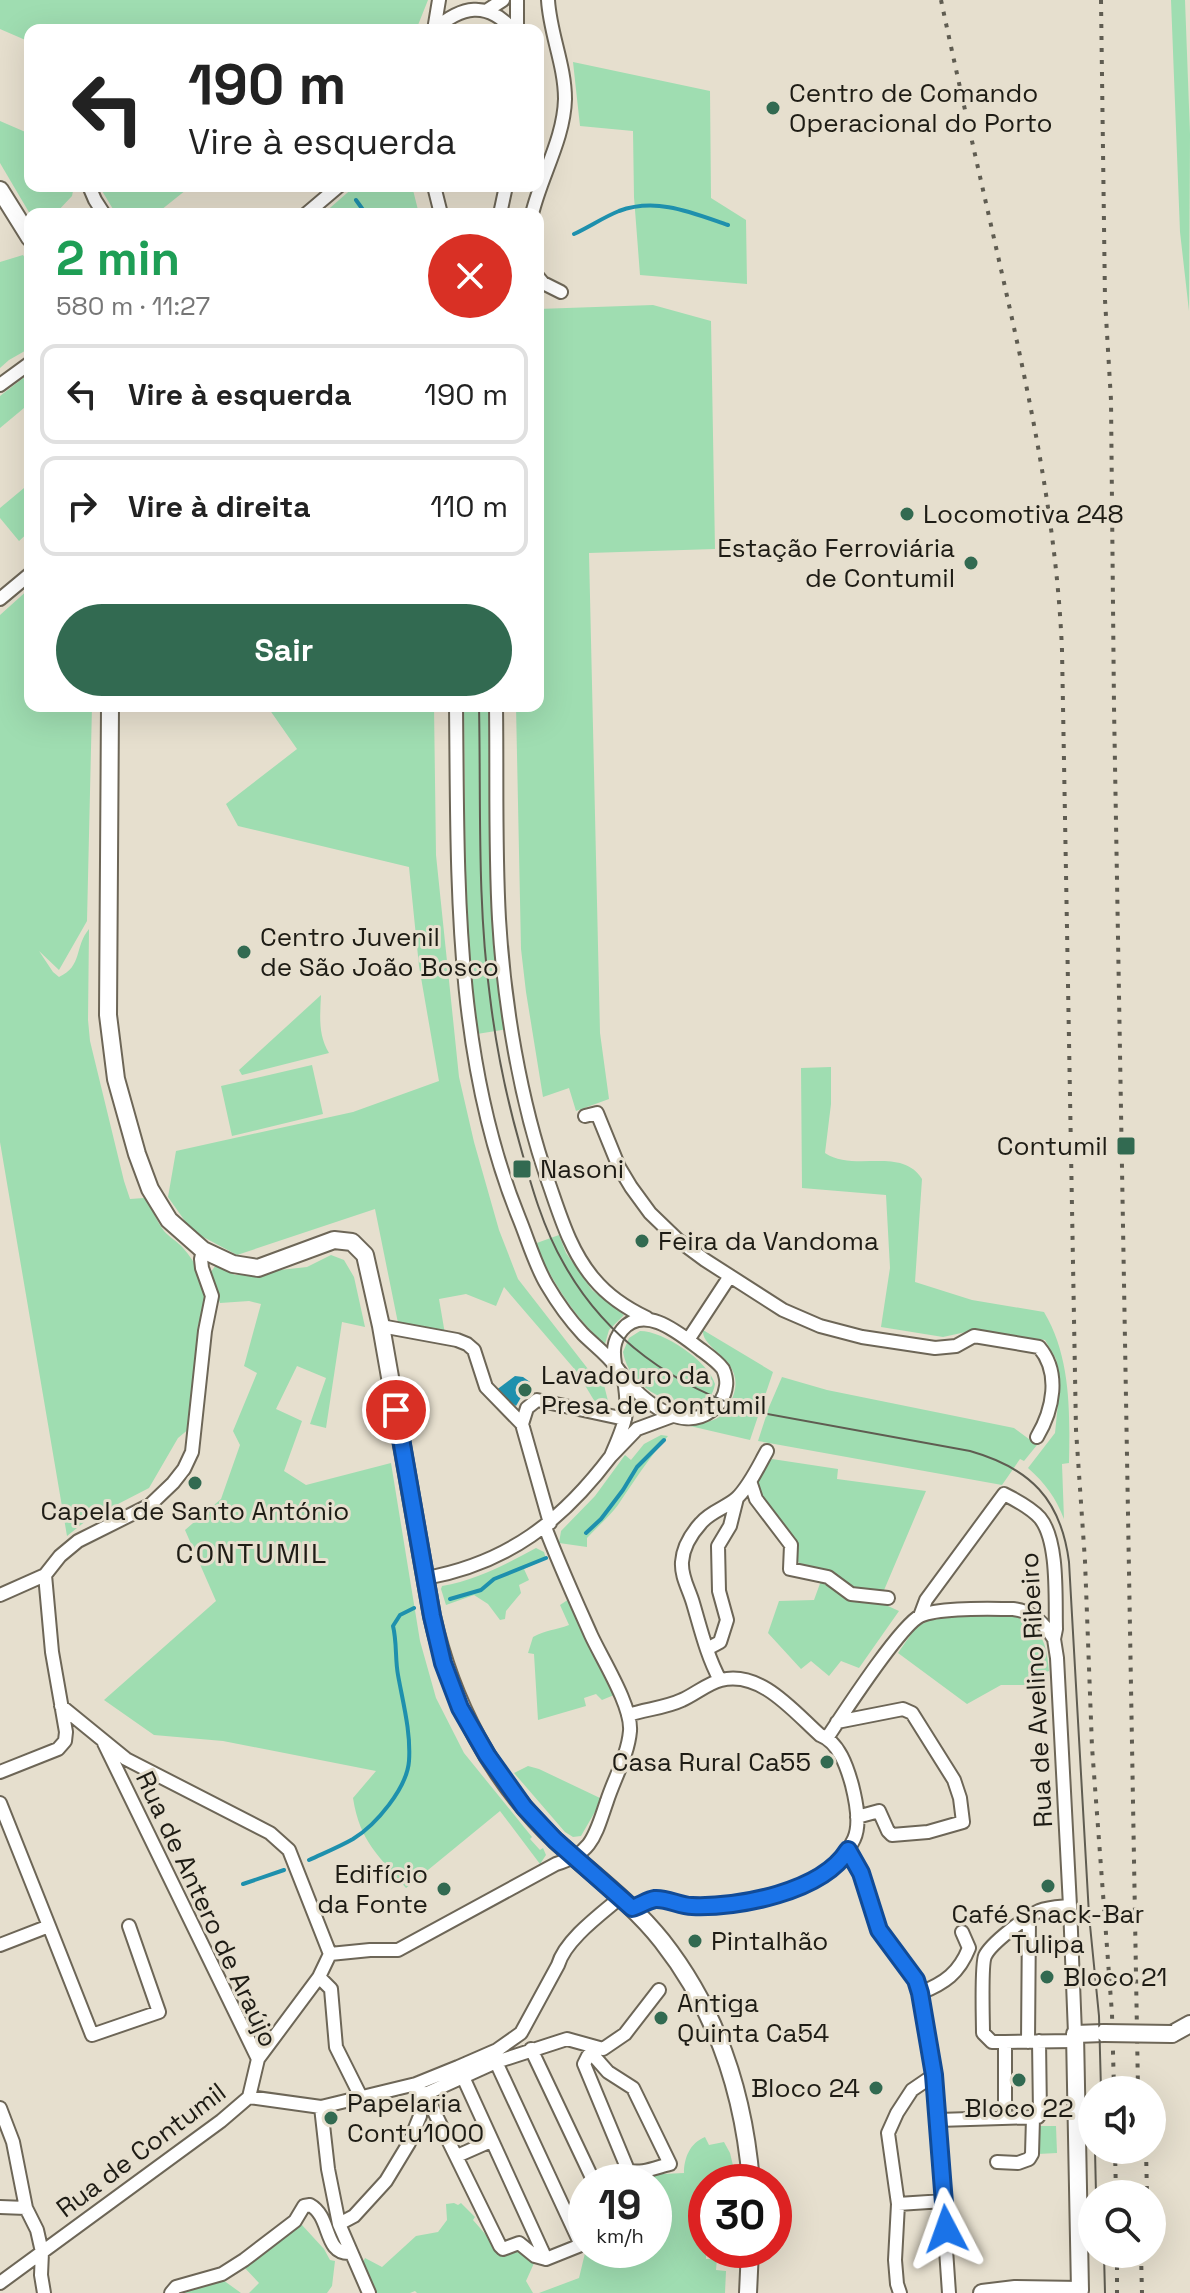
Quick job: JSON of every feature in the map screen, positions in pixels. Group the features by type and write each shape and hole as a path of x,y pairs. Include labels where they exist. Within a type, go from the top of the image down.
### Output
{"street":[{"path":"435,24 439,0"},
{"path":"486,11 503,0"},
{"path":"516,24 517,0"},
{"path":"544,177 560,128 565,100 564,79 548,0"},
{"path":"440,24 462,5 486,11 508,24"},
{"path":"0,190 24,228"},
{"path":"544,284 561,292"},
{"path":"0,385 24,367"},
{"path":"0,599 24,579"},
{"path":"110,712 108,1015 116,1079 150,1189 169,1220 203,1250 233,1264 258,1268 334,1240 352,1242 365,1255 381,1326 432,1616 443,1663 460,1708 524,1807 575,1858 627,1903 662,1941 685,1973 714,2027 733,2075 748,2141 750,2164"},
{"path":"456,712 459,921 472,1043 489,1124 510,1197 545,1282 573,1323 615,1364 624,1380 653,1406 688,1418 702,1416 723,1398 726,1385 724,1371 688,1340 633,1311 605,1291 578,1257 563,1225 534,1138 505,983 499,918 496,712"},
{"path":"585,1116 597,1113 619,1167 650,1213 678,1240 783,1310 820,1326 862,1337 935,1348 956,1346 974,1336 1039,1347 1048,1358 1052,1383 1048,1419 1037,1437"},
{"path":"0,1595 45,1575 60,1556 78,1541 150,1505 184,1469 192,1452 205,1331 212,1296 202,1268 203,1250"},
{"path":"688,1340 730,1276"},
{"path":"615,1364 613,1351 625,1326 637,1319 650,1319"},
{"path":"330,1954 398,1950 556,1864 575,1858 597,1831 631,1729 628,1715 572,1592 548,1525 522,1424 486,1387 474,1350 467,1344 436,1335 381,1326"},
{"path":"611,1456 628,1405 624,1380"},
{"path":"522,1424 527,1408 537,1400 625,1419"},
{"path":"426,1578 487,1561 515,1547 548,1525 587,1488 637,1429 675,1415"},
{"path":"720,1680 682,1574 684,1552 702,1522 712,1512 737,1498 767,1451"},
{"path":"750,1481 756,1499 791,1545 790,1569 828,1577 851,1594 888,1598"},
{"name":"Rua de Avelino Ribeiro","path":"920,1616 926,1600 1004,1494 1041,1519 1050,1536 1055,1599 1054,1639 1075,2037"},
{"path":"707,1649 720,1642 727,1620 719,1591 718,1546 730,1526 737,1498"},
{"path":"0,1772 58,1749 65,1741 45,1575"},
{"path":"827,1738 895,1643 920,1616 937,1612 1024,1610 1047,1627 1054,1639"},
{"path":"420,2091 497,2050 521,2033 561,1956 576,1937 627,1903 656,1899 690,1906 746,1903 776,1896 821,1877 842,1859 856,1836 857,1804 839,1751 771,1691 744,1680 720,1680 679,1702 628,1715"},
{"path":"61,1706 126,1759 270,1833 289,1850 330,1954 319,1977 258,2059"},
{"path":"837,1722 903,1709 912,1713 954,1780 963,1822 928,1832 892,1835 879,1811 857,1817"},
{"name":"Rua de Antero de Araújo","path":"104,1743 258,2059 249,2097"},
{"path":"0,1803 92,2035 159,2012 129,1926"},
{"path":"848,1850 861,1873 879,1930 916,1980 920,1993 934,2075 949,2293"},
{"path":"1070,1906 1054,1907 1029,1917 993,1945 984,1957 983,2033 992,2042 1033,2042 1104,2033 1184,2033"},
{"path":"938,2120 1033,2118 1040,2114 1033,2042 1029,1917"},
{"path":"0,1945 49,1926"},
{"path":"920,1993 943,1984 959,1969 969,1948 962,1932"},
{"path":"319,1977 331,1989 336,2047 361,2097"},
{"path":"369,2293 339,2224 328,2169 321,2107 361,2097 420,2091 531,2049 567,2039 593,2051 608,2072 633,2088 670,2164 634,2173 628,2170 584,2064 593,2051 603,2049 625,2034 659,1990"},
{"path":"982,2293 1015,2289 1080,2291 1075,2037"},
{"path":"1005,2042 1005,2118"},
{"path":"531,2049 585,2164"},
{"path":"496,2062 568,2211"},
{"path":"900,2293 895,2260 898,2204 888,2133 912,2090 934,2075"},
{"path":"463,2077 546,2259"},
{"path":"420,2091 457,2156 502,2248 519,2243 535,2256 546,2259 568,2249"},
{"path":"339,2224 354,2216 386,2181 415,2130 420,2116 420,2091"},
{"name":"Rua de Contumil","path":"0,2283 221,2121 249,2097 321,2107"},
{"path":"0,2108 13,2142 26,2208 37,2230 42,2252 44,2293"},
{"path":"997,2162 1018,2163 1029,2159 1032,2154 1033,2118"},
{"path":"457,2156 491,2141"},
{"path":"898,2204 944,2201"},
{"path":"171,2293 176,2287 222,2274 244,2260 295,2221 304,2206 310,2205 320,2213 334,2250 341,2254 350,2253"},
{"path":"0,2207 26,2208"},
{"path":"748,2293 749,2268"}],"green space":[{"path":"0,0 428,0 418,24 24,24 24,39 0,29"},
{"path":"1171,0 1185,0 1190,134 1189,311 1180,232"},
{"path":"573,62 710,91 711,198 746,220 747,284 640,275 633,131 580,126"},
{"path":"0,121 24,131 24,192 73,192 72,196 61,208 26,208 0,163"},
{"path":"103,192 184,192 164,208 112,208"},
{"path":"348,192 414,192 418,208 330,208"},
{"path":"24,257 24,351 0,368 0,262"},
{"path":"653,305 711,321 715,549 589,553 600,1033 609,1099 576,1111 569,1088 543,1097 521,949 516,712 544,712 544,309"},
{"path":"24,377 24,408 0,428 0,396"},
{"path":"24,488 24,536 19,541 0,518 0,508"},
{"path":"24,593 24,712 92,712 87,921 59,970 39,951 59,977 72,967 89,929 90,1041 124,1181 130,1199 144,1198 164,1231 190,1256 200,1275 205,1295 198,1325 190,1428 178,1438 149,1488 87,1520 67,1536 0,1142 0,615"},
{"path":"271,712 434,712 436,855 459,1077 474,1142 499,1230 518,1279 604,1385 610,1409 598,1407 577,1372 504,1287 496,1306 466,1294 439,1299 445,1334 398,1323 375,1209 237,1255 192,1231 168,1197 176,1151 353,1112 439,1081 419,966 409,867 238,826 226,804 297,749"},
{"path":"464,712 489,712 493,920 508,1029 477,1034 466,930"},
{"path":"321,995 321,1032 329,1053 242,1075 239,1070"},
{"path":"312,1065 323,1114 232,1136 221,1086"},
{"path":"831,1067 831,1104 825,1153 849,1161 902,1164 913,1169 922,1179 915,1282 972,1300 1044,1312 1053,1329 1067,1386 1069,1463 1062,1464 1064,1519 1049,1491 1028,1468 1055,1433 1060,1384 1056,1359 1045,1340 975,1330 943,1337 881,1327 890,1268 886,1195 802,1188 801,1068"},
{"path":"559,1235 566,1253 592,1290 624,1315 609,1330 605,1344 573,1310 534,1244"},
{"path":"331,1255 344,1260 354,1277 365,1327 342,1322 326,1428 310,1424 326,1378 297,1366 276,1409 302,1421 284,1471 306,1485 391,1463 420,1641 436,1698 464,1753 532,1837 530,1839 540,1850 543,1848 546,1855 540,1864 500,1811 406,1888 372,1848 356,1813 353,1798 376,1771 223,1741 154,1735 104,1700 216,1601 185,1530 221,1499 240,1445 233,1431 257,1373 244,1366 261,1304 249,1301 220,1303 210,1273 216,1265 235,1275 307,1267"},
{"path":"703,1330 773,1372 750,1440 677,1423 706,1422 718,1418 728,1407 735,1391 731,1368 710,1345"},
{"path":"640,1331 672,1342 704,1366 715,1384 707,1400 697,1406 685,1405 662,1397 641,1384 633,1375 623,1352 629,1338"},
{"path":"782,1377 827,1390 1014,1428 1037,1445 1024,1461 1020,1459 1002,1485 758,1441"},
{"path":"661,1435 668,1436 611,1514 587,1538 587,1547 559,1543 561,1531 595,1496 625,1455 631,1460 644,1444"},
{"path":"772,1459 838,1469 837,1479 926,1491 879,1602 899,1611 859,1668 841,1661 829,1676 811,1661 801,1669 768,1633 779,1601 814,1600 822,1578 803,1569 762,1506 756,1480"},
{"path":"536,1548 544,1552 546,1559 524,1569 529,1580 519,1585 521,1593 506,1611 505,1619 500,1620 488,1604 474,1595 446,1605 442,1586 479,1576"},
{"path":"569,1599 614,1695 602,1700 596,1694 584,1698 586,1706 538,1720 534,1654 528,1653 533,1637 569,1625 560,1605"},
{"path":"1011,1614 1036,1630 1044,1643 1049,1671 1046,1672 1046,1685 1001,1685 967,1704 898,1653 916,1627 934,1618"},
{"path":"528,1766 600,1798 581,1836 573,1837 565,1832 514,1773"},
{"path":"1038,2126 1056,2126 1057,2153 1038,2154"},
{"path":"705,2137 709,2145 724,2142 733,2164 688,2164 688,2268 726,2271 725,2293 539,2293 579,2278 581,2268 672,2268 672,2174 684,2173 685,2162 695,2143"},
{"path":"461,2203 475,2217 473,2220 500,2251 517,2245 535,2261 526,2281 533,2293 375,2293 362,2264 365,2258 382,2267 416,2236 438,2232 447,2220 446,2204"},
{"path":"302,2225 330,2260 335,2261 332,2286 327,2293 249,2293 259,2283 243,2266 291,2229"},
{"path":"223,2280 241,2293 182,2293 184,2291"}],"water":[{"path":"515,1376 530,1382 516,1406 495,1391"}],"waterway":[{"path":"356,200 362,208"},
{"path":"574,234 619,211 647,206 675,208 728,225"},
{"path":"586,1533 601,1519 637,1467 664,1440"},
{"path":"450,1599 481,1590 494,1579 546,1558"},
{"path":"309,1860 362,1833 389,1805 403,1783 409,1761 409,1739 393,1626 400,1615 414,1608"},
{"path":"243,1884 284,1870"}],"tram line":[{"path":"479,712 483,925 498,1053 538,1206 564,1264 581,1291 600,1315 645,1357 698,1389 756,1412 970,1451 991,1458 1026,1477 1039,1489 1059,1520 1069,1562 1101,2076"},
{"path":"1095,2164 1096,2180"},
{"path":"1104,2268 1105,2293"}],"railway":[{"path":"941,0 1035,428 1059,605 1076,1430 1092,1747 1112,2014 1114,2076"},
{"path":"1101,0 1105,300 1111,400 1138,2076"},
{"path":"1115,2164 1116,2180"},
{"path":"1146,2164 1147,2180"},
{"path":"1117,2268 1117,2293"},
{"path":"1141,2268 1142,2293"}],"place":[{"name":"Centro de Comando Operacional do Porto","path":"773,108"},
{"name":"Locomotiva 248","path":"907,514"},
{"name":"Estação Ferroviária de Contumil","path":"971,563"},
{"name":"Centro Juvenil de São João Bosco","path":"244,952"},
{"name":"Contumil","path":"1126,1146"},
{"name":"Nasoni","path":"522,1169"},
{"name":"Feira da Vandoma","path":"642,1241"},
{"name":"Lavadouro da Presa de Contumil","path":"525,1390"},
{"name":"Capela de Santo António","path":"195,1483"},
{"name":"Casa Rural Ca55","path":"827,1762"},
{"name":"Café Snack-Bar Tulipa","path":"1048,1886"},
{"name":"Edifício da Fonte","path":"444,1889"},
{"name":"Pintalhão","path":"695,1941"},
{"name":"Bloco 21","path":"1047,1977"},
{"name":"Antiga Quinta Ca54","path":"661,2018"},
{"name":"Bloco 22","path":"1019,2080"},
{"name":"Bloco 24","path":"876,2088"},
{"name":"Papelaria Contu1000","path":"331,2118"}],"district":[{"name":"CONTUMIL","path":"252,1553"}],"route":[{"path":"396,1410 432,1616 450,1683 460,1708 487,1755 524,1807 555,1840 632,1908 656,1899 690,1906 746,1903 776,1896 821,1877 848,1850 861,1873 879,1930 916,1980 920,1993 934,2075 946,2229"}]}
